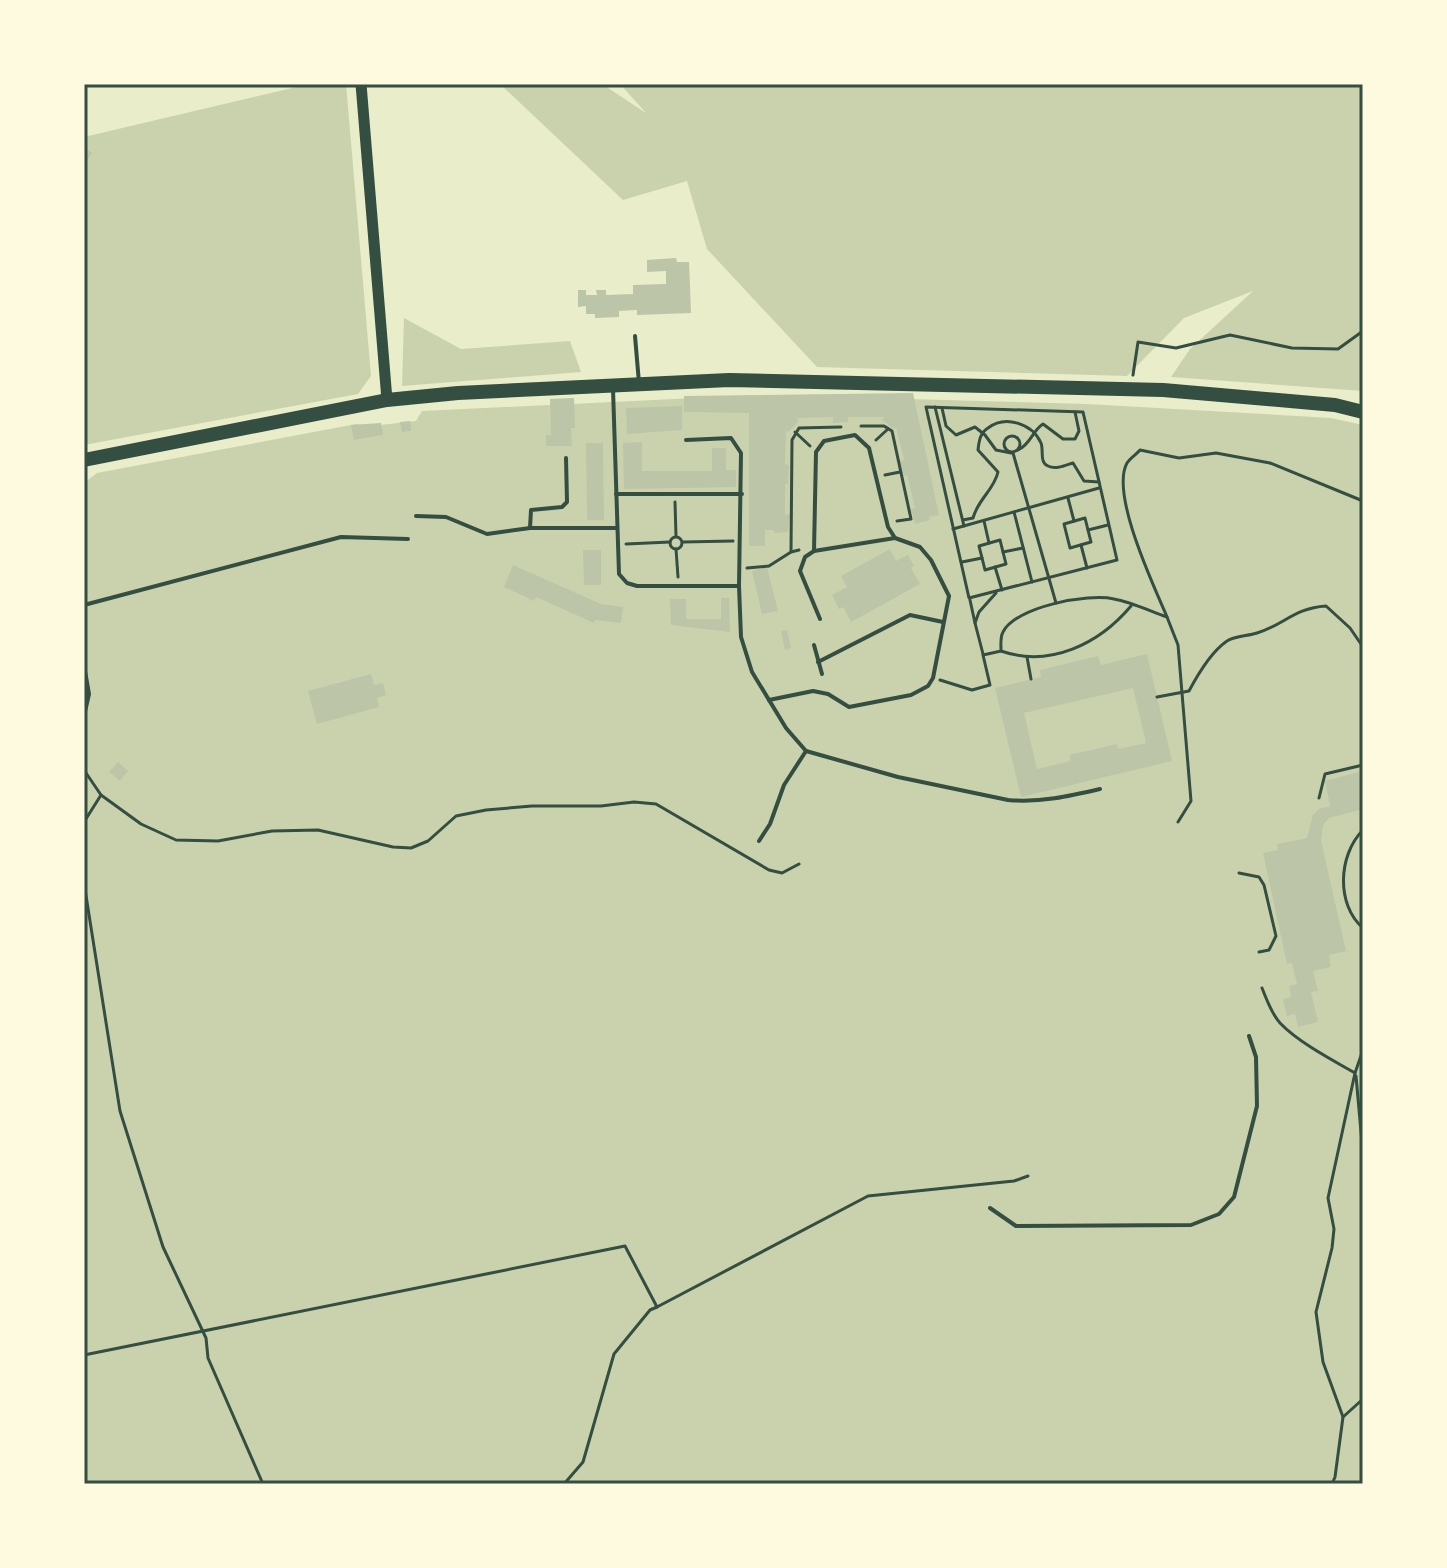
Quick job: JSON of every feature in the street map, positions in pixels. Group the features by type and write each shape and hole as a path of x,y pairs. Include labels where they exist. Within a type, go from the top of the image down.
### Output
{"highway":[{"path":"84,460 387,400 458,393 729,380 1131,389 1335,405 1363,412"}],"main road":[{"path":"361,84 387,400"}],"lane":[{"path":"635,336 639,385"},
{"path":"613,387 619,574 627,583 637,586 739,586"},
{"path":"814,549 816,452 824,441 855,435 869,448 887,522 895,538"},
{"path":"686,440 731,438 741,453 739,586 744,650 759,687 786,728 806,751 898,777 1008,800 1059,798 1100,789"},
{"path":"530,528 531,510 562,507 567,502 566,458"},
{"path":"616,494 742,494"},
{"path":"416,516 446,517 487,534 530,528 617,528"},
{"path":"84,605 341,537 408,539"},
{"path":"769,700 813,691 828,694 849,707 920,692 933,678 949,596 942,578 920,547 895,538 814,549 805,557 800,571 820,619"},
{"path":"818,662 910,615 943,622"},
{"path":"814,645 822,674"},
{"path":"84,665 89,694 84,716"},
{"path":"759,841 770,824 784,785 806,751"},
{"path":"990,1208 1016,1226 1191,1225 1219,1214 1234,1197 1257,1106 1256,1057 1249,1036"}],"path":[{"path":"1131,389 1138,342 1176,348 1230,335 1292,348 1338,349 1363,331"},
{"path":"933,678 972,690 990,685 969,598 953,529 926,407 1083,412 1117,560 969,598"},
{"path":"935,407 964,523"},
{"path":"942,408 946,426 956,435 975,427 996,450 1014,452 1027,446 1043,424 1063,439 1075,439 1079,431 1075,412"},
{"path":"953,529 973,518 982,495 995,483 998,472 978,450 982,432 1004,420 1016,422 1041,442 1043,462 1048,466 1056,468 1073,463 1084,481 1099,482"},
{"path":"855,426 884,426 892,431 911,519 887,522"},
{"path":"791,552 792,440 795,432 799,428 841,427"},
{"path":"869,448 888,429"},
{"path":"795,432 816,452"},
{"path":"1178,822 1191,801 1178,645 1144,564 1123,489 1126,464 1140,450 1179,458 1216,453 1270,463 1363,501"},
{"path":"1014,452 1056,603"},
{"path":"876,477 900,472"},
{"path":"964,523 984,521 1100,488"},
{"path":"674,494 676,536 683,542 740,541"},
{"path":"1068,497 1074,521"},
{"path":"1014,512 1032,582"},
{"path":"1085,518 1088,530 1091,542 1070,548 1064,524 1085,518"},
{"path":"984,521 989,543"},
{"path":"1088,530 1109,525"},
{"path":"617,544 670,542 676,536"},
{"path":"1000,540 1003,552 1006,564 985,570 979,546 1000,540"},
{"path":"670,542 676,549 678,586"},
{"path":"676,549 683,542"},
{"path":"1081,545 1087,568"},
{"path":"1003,552 1023,548"},
{"path":"740,569 769,566 791,552 814,549"},
{"path":"961,563 982,558"},
{"path":"995,567 1000,590"},
{"path":"975,623 979,612 1000,590"},
{"path":"1001,651 1002,634 1014,620 1056,603 1091,597 1114,599 1167,617"},
{"path":"983,655 1001,651 1019,658 1048,656 1080,647 1113,627 1132,606"},
{"path":"1157,697 1189,691 1228,640 1272,627 1305,609 1326,606 1350,628 1363,647"},
{"path":"1027,657 1031,679"},
{"path":"1319,798 1325,774 1363,765"},
{"path":"84,770 101,795 141,824 176,840 218,841 272,831 318,830 393,847 411,848 428,841 456,816 486,810 645,803 656,804 769,870 782,873 799,864"},
{"path":"84,822 101,795"},
{"path":"1363,830 1356,837 1343,881 1343,893 1350,913 1363,928"},
{"path":"1239,873 1259,877 1268,899 1276,936 1269,950 1259,952"},
{"path":"84,883 120,1111 163,1247 203,1330 208,1358 263,1484"},
{"path":"1262,988 1270,1009 1280,1023 1328,1058 1355,1073"},
{"path":"1332,1484 1343,1417 1323,1362 1316,1312 1334,1229 1328,1198 1355,1073 1363,1050"},
{"path":"1355,1073 1363,1154"},
{"path":"564,1484 583,1462 614,1354 650,1310 868,1196 1014,1181 1028,1176"},
{"path":"84,1355 625,1246 657,1307"},
{"path":"1343,1417 1363,1399"}],"green space":[{"path":"309,84 346,84 371,376 358,394 84,445 84,137"},
{"path":"500,84 602,84 646,113 620,84 1363,84 1363,391 1171,377 1190,349 1253,291 1184,318 1127,376 817,367 707,249 687,181 623,200"},
{"path":"404,318 461,349 570,341 581,372 402,386"},
{"path":"758,395 1087,404 1331,418 1363,425 1363,1484 84,1484 84,483 97,473 351,425 362,427 416,421 422,411"}],"building":[{"path":"84,147 92,153 84,165"},
{"path":"676,258 677,262 689,262 691,313 637,315 637,310 619,311 619,317 595,318 595,314 586,314 586,306 578,307 578,290 586,290 586,295 597,295 596,290 606,290 606,295 633,294 633,285 666,284 666,271 647,272 647,260"},
{"path":"913,393 939,515 915,524 911,509 915,508 907,475 904,476 900,461 904,460 896,427 894,429 882,420 885,417 848,417 848,422 833,423 833,417 796,418 799,421 788,432 786,430 785,464 789,465 788,484 785,484 785,515 790,514 788,532 765,530 765,546 749,546 749,413 684,412 684,396"},
{"path":"574,398 572,446 546,446 546,435 551,435 550,399"},
{"path":"682,406 682,430 627,434 626,408"},
{"path":"410,421 411,431 402,432 400,422"},
{"path":"381,423 383,435 354,440 351,425"},
{"path":"642,442 642,471 712,471 712,448 726,448 726,470 736,470 736,487 624,489 623,443"},
{"path":"586,443 603,443 604,520 587,520"},
{"path":"890,549 896,561 908,555 920,584 851,622 832,595 847,587 841,576"},
{"path":"583,550 601,550 601,585 584,585"},
{"path":"513,565 601,604 623,607 621,623 595,620 594,623 536,597 534,601 504,587"},
{"path":"767,567 778,611 762,614 752,571"},
{"path":"721,598 729,598 730,632 671,625 670,599 686,599 686,619 721,619"},
{"path":"787,630 791,648 785,650 781,631"},
{"path":"1147,654 1172,761 1021,797 995,688 1041,677 1040,670 1098,656 1101,665","holes":["1133,688 1146,743 1118,749 1117,744 1069,755 1071,761 1037,769 1024,713"]},
{"path":"371,674 374,685 383,683 386,695 377,698 379,707 317,724 308,691"},
{"path":"118,762 128,771 120,781 109,772"},
{"path":"1359,772 1363,786 1363,809 1329,818 1323,825 1321,841 1346,951 1329,955 1331,967 1313,971 1318,991 1311,992 1318,1022 1298,1027 1295,1014 1287,1016 1283,999 1291,997 1289,986 1297,984 1292,963 1287,964 1263,853 1278,850 1277,844 1307,838 1313,815 1319,809 1330,806 1325,781"}]}
